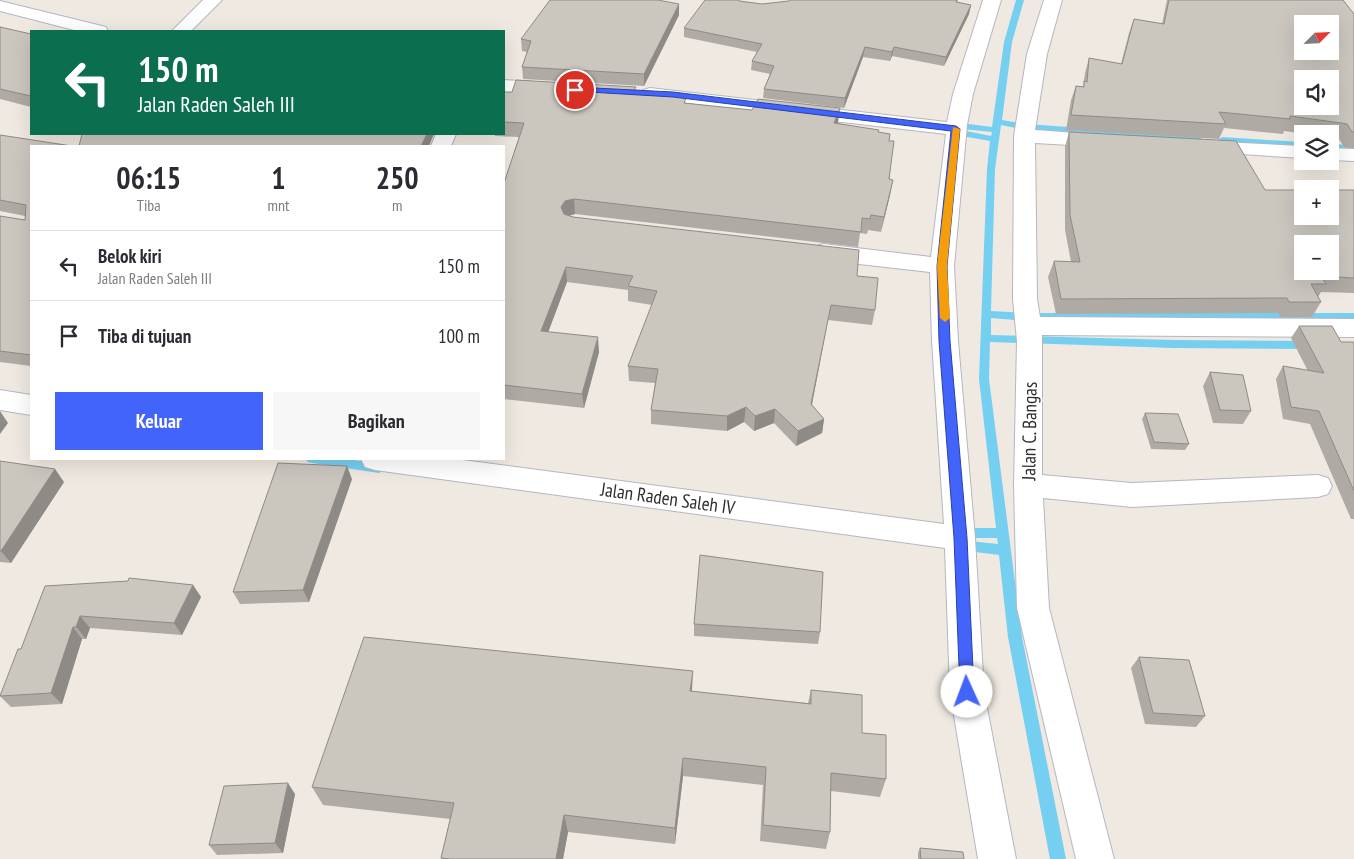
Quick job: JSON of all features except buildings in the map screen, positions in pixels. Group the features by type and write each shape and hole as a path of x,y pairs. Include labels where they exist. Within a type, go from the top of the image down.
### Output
{"street":[{"path":"26,13 39,0"},
{"path":"182,30 214,0"},
{"path":"992,0 963,94 956,129 942,266 945,341 960,538 967,692 996,859"},
{"name":"Jalan C. Bangas","path":"1053,0 1037,54 1024,136 1025,299 1030,341 1028,485 1033,608 1095,859"},
{"path":"0,6 95,30"},
{"path":"505,86 575,90"},
{"path":"634,93 673,95 956,129"},
{"path":"1024,136 1124,142"},
{"path":"1183,145 1294,152"},
{"path":"1339,154 1354,155"},
{"path":"803,250 942,266"},
{"path":"1028,326 1354,328"},
{"path":"0,400 30,405"},
{"name":"Jalan Raden Saleh IV","path":"382,460 960,538"},
{"path":"1028,485 1132,495 1318,486"}],"waterway":[{"path":"997,122 1008,42 1020,0"},
{"path":"986,314 991,169 997,122"},
{"path":"997,122 1026,127 1198,139"},
{"path":"953,125 996,130"},
{"path":"956,132 995,139"},
{"path":"1222,140 1294,144"},
{"path":"1339,147 1354,148"},
{"path":"985,338 986,314"},
{"path":"986,314 1027,317 1354,316"},
{"path":"985,338 1174,344 1310,345"},
{"path":"985,338 984,379 1003,533"},
{"path":"319,460 379,468"},
{"path":"960,533 1003,533"},
{"path":"1003,533 1015,637 1058,859"},
{"path":"960,545 1004,550"}],"slow traffic":[{"path":"945,318 942,266 956,129"}],"route":[{"path":"575,90 673,95 956,129 942,266 945,341 960,538 967,692"}]}
